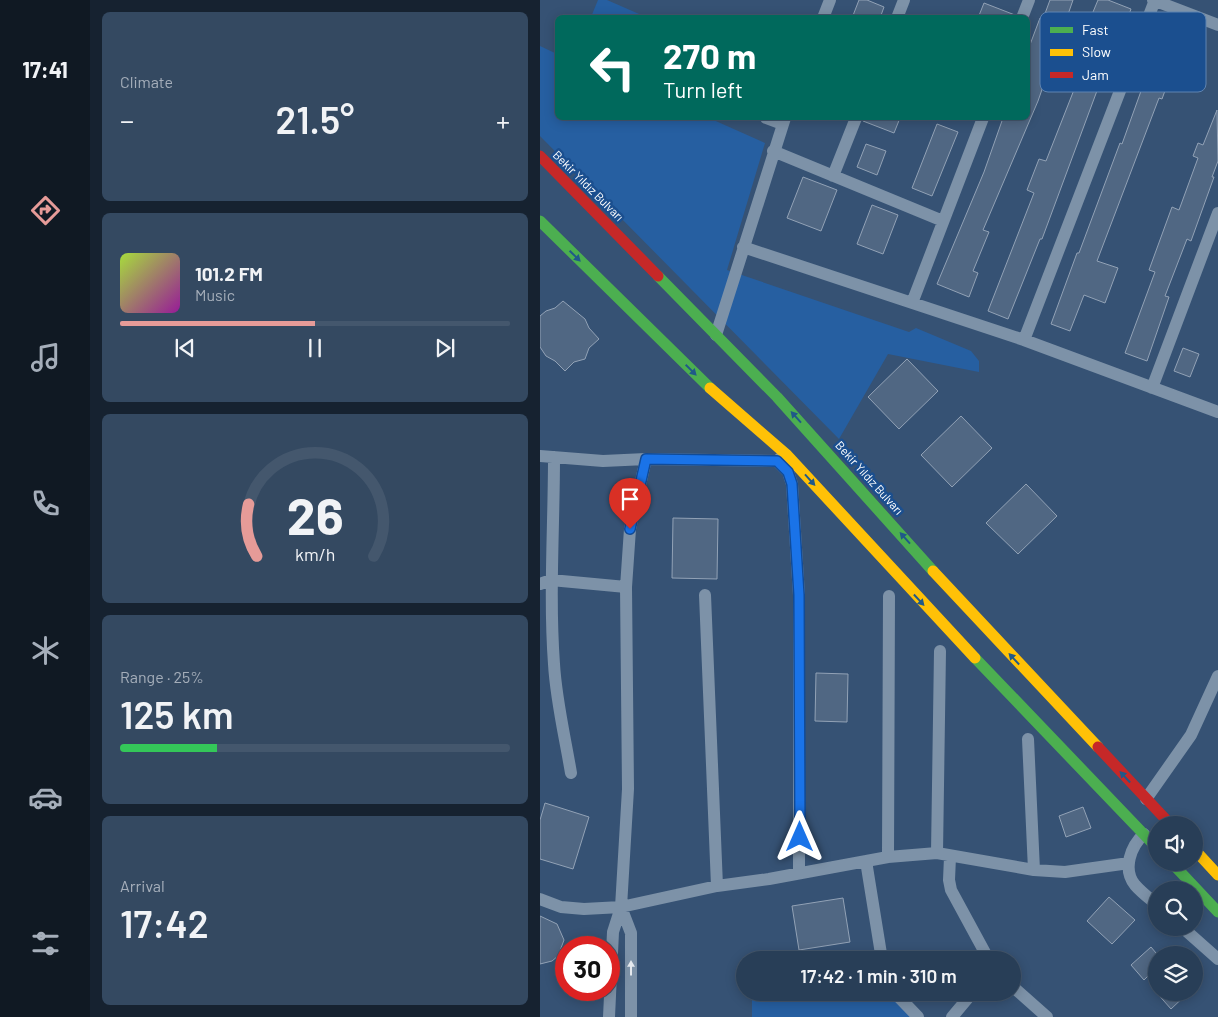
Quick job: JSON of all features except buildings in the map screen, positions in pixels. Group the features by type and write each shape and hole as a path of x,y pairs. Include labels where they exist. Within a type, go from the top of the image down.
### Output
{"main road":[{"name":"Bekir Yıldız Bulvarı","path":"540,156 777,397 971,613 1162,816"},
{"path":"540,222 782,458 1148,838"},
{"path":"1203,859 1218,875"},
{"path":"1179,871 1218,912"}],"street":[{"path":"824,15 830,0"},
{"path":"898,15 904,0"},
{"path":"1023,15 1029,0"},
{"path":"1149,12 1154,0 1185,12"},
{"path":"1206,20 1218,25"},
{"path":"1024,340 1119,92"},
{"path":"833,176 855,120"},
{"path":"912,303 982,120"},
{"path":"716,335 783,121"},
{"path":"773,151 943,221"},
{"path":"1152,388 1218,213"},
{"path":"743,247 1024,340 1218,412"},
{"path":"540,456 603,461 782,458 792,484 799,595 799,873"},
{"path":"554,457 554,539 546,582 554,665 571,773"},
{"path":"608,1017 613,932 622,907 628,789 626,587 630,529 646,459"},
{"path":"546,582 626,587"},
{"path":"705,595 717,886"},
{"path":"888,857 889,596"},
{"path":"937,854 940,650"},
{"path":"1146,799 1191,735 1218,676"},
{"path":"1028,739 1034,870"},
{"path":"1144,834 1132,850 1129,863 1134,884 1148,897"},
{"path":"540,899 561,906 584,909 622,907 717,886 888,857 937,854 1034,870 1065,872 1129,863"},
{"path":"950,857 948,880 951,890 984,951"},
{"path":"866,861 881,951"},
{"path":"622,907 631,933 632,1017"},
{"path":"1192,936 1218,959"},
{"path":"1021,994 1047,1017"},
{"path":"903,1001 918,1017"},
{"path":"952,1017 965,1001"}],"shaded area":[{"path":"598,0 607,0 641,15 592,15"},
{"path":"540,46 555,53 555,120 713,120 765,143 727,270 909,332 916,328 971,351 979,361 979,372 888,354 839,439 540,136"},
{"path":"752,1001 896,1001 911,1017 752,1017"}],"traffic: fast":[{"path":"540,221 710,388"},
{"path":"658,276 777,397 933,571"},
{"path":"975,658 1148,839"},
{"path":"1179,871 1218,912"}],"traffic: slow":[{"path":"710,388 787,455 975,658"},
{"path":"933,571 1098,747"},
{"path":"1203,859 1218,875"}],"traffic: jam":[{"path":"540,156 658,276"},
{"path":"1098,747 1163,816"}],"route":[{"path":"630,529 646,459 751,459 777,461 788,472 792,484 799,595 800,837"}]}
